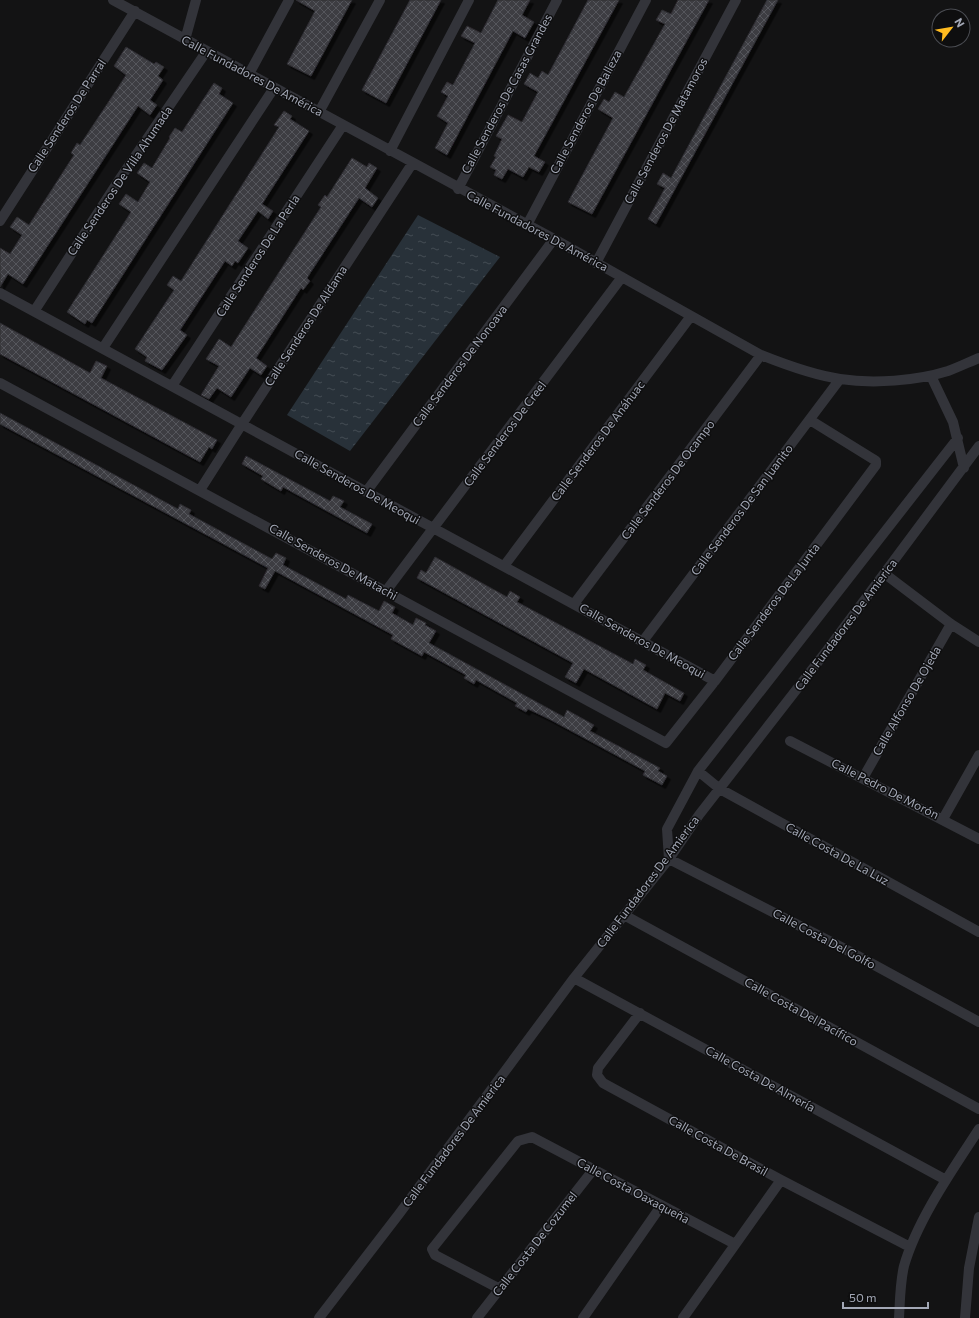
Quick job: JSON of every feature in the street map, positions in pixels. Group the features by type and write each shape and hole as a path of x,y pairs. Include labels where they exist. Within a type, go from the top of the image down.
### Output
{"street":[{"name":"Calle Fundadores De América","path":"113,0 458,189 596,262 761,355 795,367 840,379 877,381 931,376 979,358"},
{"path":"185,40 196,0"},
{"path":"249,74 290,0"},
{"path":"319,112 380,0"},
{"path":"390,151 469,0"},
{"name":"Calle Senderos De Casas Grandes","path":"458,189 557,0"},
{"name":"Calle Senderos De Balleza","path":"527,225 646,0"},
{"name":"Calle Senderos De Matamoros","path":"596,262 736,0"},
{"name":"Calle Senderos De Parral","path":"0,221 135,12"},
{"name":"Calle Senderos De Villa Ahumada","path":"35,310 120,177 206,52"},
{"path":"103,348 274,88"},
{"name":"Calle Senderos De La Perla","path":"172,386 343,125"},
{"name":"Calle Senderos De Aldama","path":"200,490 412,164"},
{"name":"Calle Senderos De Nonoava","path":"366,492 554,239"},
{"name":"Calle Senderos De Creel","path":"386,591 622,277"},
{"name":"Calle Senderos De Meoqui","path":"0,292 715,681"},
{"name":"Calle Senderos De Anáhuac","path":"504,566 691,316"},
{"name":"Calle Senderos De Ocampo","path":"574,604 761,355"},
{"path":"931,376 953,422 964,468"},
{"name":"Calle Senderos De San Juanito","path":"643,641 840,379"},
{"name":"Calle Senderos De Matachi","path":"0,382 666,743"},
{"name":"Calle Senderos De La Junta","path":"666,743 715,681 875,467 876,463 873,459 810,420"},
{"path":"669,859 667,829 698,771 958,438"},
{"name":"Calle Fundadores De Amierica","path":"319,1318 399,1214 574,978 669,859 720,789 885,574 979,446"},
{"path":"885,574 951,624 979,642"},
{"name":"Calle Alfonso De Ojeda","path":"863,778 951,624"},
{"name":"Calle Pedro De Morón","path":"790,741 979,839"},
{"path":"943,819 979,755"},
{"name":"Calle Costa De La Luz","path":"698,771 720,789 979,932"},
{"name":"Calle Costa Del Golfo","path":"669,859 845,949 979,1022"},
{"name":"Calle Costa Del Pacífico","path":"624,915 979,1109"},
{"name":"Calle Costa De Almería","path":"574,978 946,1180"},
{"name":"Calle Costa De Brasil","path":"640,1013 598,1068 597,1075 600,1079 781,1180 910,1247"},
{"path":"899,1318 904,1268 910,1247 946,1180 979,1129"},
{"name":"Calle Costa Oaxaqueña","path":"500,1289 433,1252 432,1249 518,1141 532,1137 660,1206 735,1244"},
{"name":"Calle Costa De Cozumel","path":"477,1318 593,1170"},
{"path":"683,1318 781,1180"},
{"path":"584,1318 660,1206"},
{"path":"965,1318 969,1268 979,1217"}],"water":[{"path":"418,215 500,257 350,451 287,415"}],"building":[{"path":"296,0 352,0 311,76 287,64 315,11"},
{"path":"410,0 441,0 386,103 362,90"},
{"path":"498,0 530,0 522,15 534,22 525,38 513,31 447,155 435,148 448,123 437,116 448,96 441,92 447,82 453,85 475,43 461,36 467,26 481,33"},
{"path":"588,0 619,0 534,156 545,162 539,172 529,167 523,177 508,169 502,179 494,175 496,170 490,167 496,157 494,156 502,139 496,136 508,115 522,122 538,92 524,84 530,73 538,78 542,71 548,75"},
{"path":"678,0 709,0 592,214 568,202 613,118 598,109 604,99 609,102 615,92 624,97 665,24 656,20 662,10 671,14"},
{"path":"767,0 778,0 656,224 648,219 665,188 657,184 663,173 671,178"},
{"path":"126,47 154,64 156,62 164,67 158,76 163,80 150,100 157,105 150,115 138,106 23,284 8,274 0,287 0,248 10,254 22,235 10,227 17,217 29,225 74,155 71,153 77,143 80,145 119,86 126,75 114,66"},
{"path":"214,83 222,88 219,94 233,103 92,323 87,320 85,324 67,312 131,212 119,204 126,194 138,202 150,182 137,173 144,163 152,168 175,128 182,132"},
{"path":"284,111 292,116 290,119 309,131 262,204 273,211 268,219 258,211 238,241 248,248 238,263 235,261 232,266 225,261 180,330 187,335 162,370 145,361 147,357 135,349 174,290 167,285 173,276 181,281 279,127 274,125"},
{"path":"352,158 367,167 369,163 377,168 365,188 378,198 372,207 359,198 307,278 310,281 303,290 301,288 256,358 267,366 261,375 250,368 231,397 217,388 209,399 201,395 219,366 206,359 219,339 231,347 321,207 318,205 325,195 327,197"},
{"path":"0,323 90,373 96,361 107,366 101,378 217,440 212,449 209,447 200,462 0,354"},
{"path":"0,413 178,509 180,504 191,510 189,514 272,559 276,553 286,558 283,565 346,599 348,595 379,611 384,601 395,607 392,613 413,625 416,618 426,623 425,625 436,631 429,643 564,717 567,710 594,725 590,731 660,768 658,771 667,776 662,785 643,775 645,771 549,719 528,709 526,712 515,706 517,703 476,680 474,684 464,678 466,675 424,652 422,656 391,639 393,635 275,571 265,589 259,586 268,568 0,424"},
{"path":"246,456 330,501 333,496 344,501 340,507 372,524 367,533 283,487 281,491 261,479 263,476 242,464"},
{"path":"435,557 507,597 510,591 520,597 517,602 633,664 635,659 646,665 643,670 684,693 680,701 665,693 657,709 584,669 576,683 565,677 573,663 417,578 421,570 426,573"}]}
